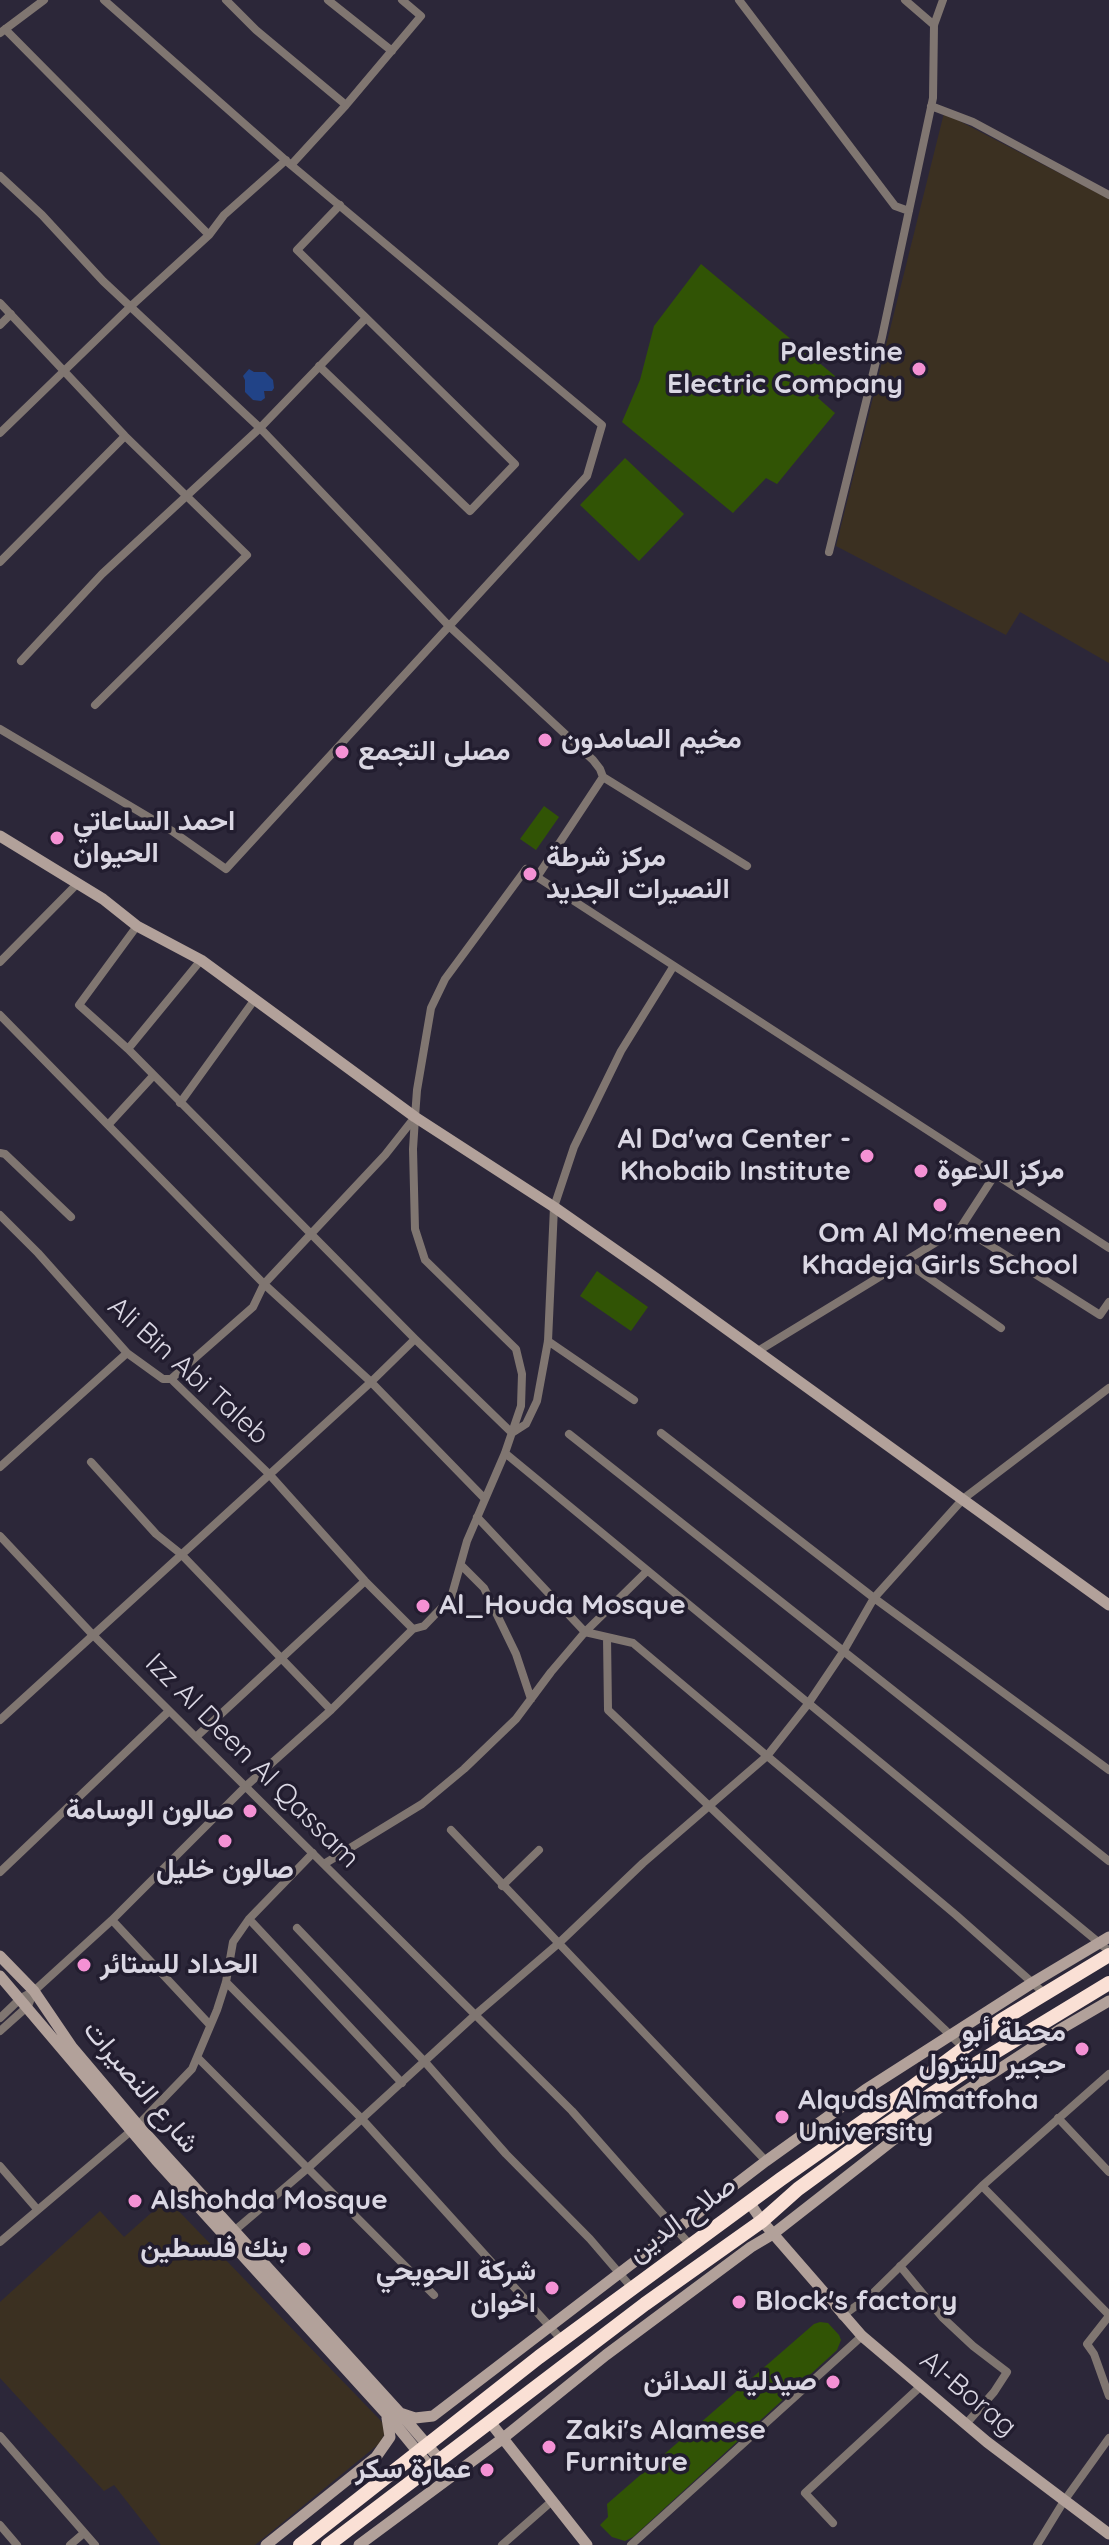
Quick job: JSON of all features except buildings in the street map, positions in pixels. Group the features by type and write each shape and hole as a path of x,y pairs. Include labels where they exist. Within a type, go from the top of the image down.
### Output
{"highway":[{"name":"صلاح الدين","path":"300,2545 562,2340 690,2245 964,2048 1109,1953"},
{"name":"صلاح الدين","path":"328,2545 705,2259 762,2221 798,2189 929,2094 1109,1983"}],"main road":[{"path":"1,839 103,899 137,926 201,960 415,1117 554,1207 1109,1605"},
{"path":"400,2413 415,2418 433,2416 766,2161 865,2090 1104,1939"},
{"name":"شارع النصيرات","path":"0,1956 34,1991 156,2160 381,2407 423,2448"},
{"name":"شارع النصيرات","path":"0,1976 400,2413 436,2465"},
{"path":"359,2545 502,2439 606,2355 773,2234 906,2130 1109,2001"},
{"name":"Al-Borag","path":"749,2202 862,2336 966,2424 1109,2534"},
{"path":"266,2545 383,2450 390,2437 390,2427 381,2407"},
{"path":"490,2422 587,2545"}],"street":[{"path":"44,0 3,31 209,235"},
{"path":"0,729 172,831 226,869 587,476 602,425 288,162 104,0"},
{"path":"226,0 256,30 346,105"},
{"path":"328,0 392,51"},
{"path":"0,433 209,235 224,215 288,162 346,105 421,16 402,0"},
{"path":"739,0 895,206 909,211"},
{"path":"905,0 934,25"},
{"path":"829,552 882,337 931,106 934,25 943,0"},
{"path":"931,106 973,122 1109,195"},
{"path":"0,176 42,215 103,281 260,428 448,625 593,760 603,777 747,866"},
{"path":"319,366 470,511 515,464 297,250 340,205"},
{"path":"0,303 125,436 247,555 95,705"},
{"path":"0,325 11,314"},
{"path":"21,661 102,574 260,428 366,318"},
{"path":"0,562 125,436"},
{"path":"537,877 603,777"},
{"path":"0,2031 34,1991 112,1920 246,1786 331,1710 413,1629 424,1626 451,1598 467,1541 505,1453 521,1406 522,1374 516,1349 425,1260 415,1229 413,1149 417,1090 431,1008 445,979 526,869 1109,1248"},
{"path":"0,962 77,884"},
{"path":"137,926 79,1005 128,1049 512,1433"},
{"path":"128,1049 201,960"},
{"path":"512,1433 526,1424 537,1401 548,1341 554,1207 574,1147 614,1065 673,967"},
{"path":"180,1103 255,999"},
{"path":"0,1015 264,1284 371,1382 485,1499"},
{"path":"108,1125 153,1076"},
{"path":"171,1379 253,1307 264,1284 385,1155 415,1117"},
{"path":"0,1153 5,1154 71,1217"},
{"path":"758,1351 961,1227 996,1173"},
{"name":"Ali Bin Abi Taleb","path":"0,1215 127,1353 163,1379 171,1379 269,1474 365,1581 413,1629"},
{"path":"961,1227 1100,1315 1109,1302"},
{"path":"906,1262 1001,1328"},
{"path":"0,1720 415,1339"},
{"path":"548,1341 634,1400"},
{"path":"0,1467 127,1353"},
{"path":"234,2231 559,1943 643,1863 767,1756 808,1704 874,1598 963,1499 1109,1388"},
{"path":"661,1433 874,1598 1109,1770"},
{"path":"569,1434 1109,1861"},
{"path":"505,1453 808,1704 1104,1939 1109,1953"},
{"path":"91,1462 156,1534 181,1554 331,1710"},
{"path":"477,1517 585,1632 633,1643 1044,1993"},
{"name":"Izz Al Deen Al Qassam","path":"0,1536 92,1634 572,2111 690,2245"},
{"path":"461,1565 484,1588 516,1654 531,1699"},
{"path":"324,1864 422,1804 488,1747 516,1719 585,1632 647,1571"},
{"path":"196,1737 365,1581"},
{"path":"607,1637 608,1710 964,2048"},
{"path":"0,1872 169,1711"},
{"path":"451,1830 766,2161"},
{"path":"502,1886 539,1850"},
{"path":"0,2242 135,2127 192,2069 226,1982 233,1942 249,1919 313,1853"},
{"path":"249,1919 402,2083"},
{"path":"112,1920 210,2025"},
{"path":"297,1928 425,2062 506,2154 632,2288"},
{"path":"226,1982 361,2118 562,2340"},
{"path":"0,2018 24,2002"},
{"path":"198,2058 434,2295"},
{"path":"842,2316 870,2296 982,2186 1109,2074"},
{"path":"1058,2118 1109,2172"},
{"path":"0,2166 37,2209"},
{"path":"982,2186 1109,2315 1087,2344 1094,2354 1109,2396"},
{"path":"900,2266 942,2317 1007,2372 966,2424"},
{"path":"631,2545 862,2336"},
{"path":"833,2523 805,2493 921,2386"},
{"path":"0,2436 95,2545"},
{"path":"1037,2545 1109,2438"},
{"path":"502,2545 552,2501"},
{"path":"0,2525 17,2545"},
{"path":"70,2545 84,2533"}],"shaded area":[{"path":"944,113 1109,199 1109,663 1020,612 1006,635 836,546"},
{"path":"167,2199 382,2422 385,2433 380,2443 255,2545 161,2545 114,2485 104,2491 0,2378 0,2302 100,2211 124,2237"}],"green space":[{"path":"701,264 835,376 818,398 835,413 777,484 766,478 733,513 622,422 640,380 654,326"},
{"path":"625,458 684,514 639,561 580,505"},
{"path":"544,806 559,817 536,850 520,839"},
{"path":"597,1271 648,1307 631,1331 580,1296"},
{"path":"820,2322 828,2323 839,2335 841,2340 837,2350 633,2537 625,2541 612,2537 600,2525 608,2517 607,2504"}],"water":[{"path":"249,369 265,372 273,380 274,388 264,391 265,398 261,401 253,400 245,392 243,376"}],"place":[{"name":"Palestine Electric Company","path":"919,369"},
{"name":"مخيم الصامدون","path":"545,740"},
{"name":"مصلى التجمع","path":"342,752"},
{"name":"احمد الساعاتي الحيوان","path":"57,838"},
{"name":"مركز شرطة النصيرات الجديد","path":"530,874"},
{"name":"Al Da'wa Center - Khobaib Institute","path":"867,1156"},
{"name":"مركز الدعوة","path":"921,1171"},
{"name":"Om Al Mo'meneen Khadeja Girls School","path":"940,1205"},
{"name":"Al_Houda Mosque","path":"423,1606"},
{"name":"صالون الوسامة","path":"250,1811"},
{"name":"صالون خليل","path":"225,1841"},
{"name":"الحداد للستائر","path":"84,1965"},
{"name":"محطة أبو حجير للبترول","path":"1082,2049"},
{"name":"Alquds Almatfoha University","path":"782,2117"},
{"name":"Alshohda Mosque","path":"135,2201"},
{"name":"بنك فلسطين","path":"304,2249"},
{"name":"شركة الحويحي اخوان","path":"552,2288"},
{"name":"Block's factory","path":"739,2302"},
{"name":"صيدلية المدائن","path":"833,2382"},
{"name":"Zaki's Alamese Furniture","path":"549,2447"},
{"name":"عمارة سكر","path":"487,2470"}]}
